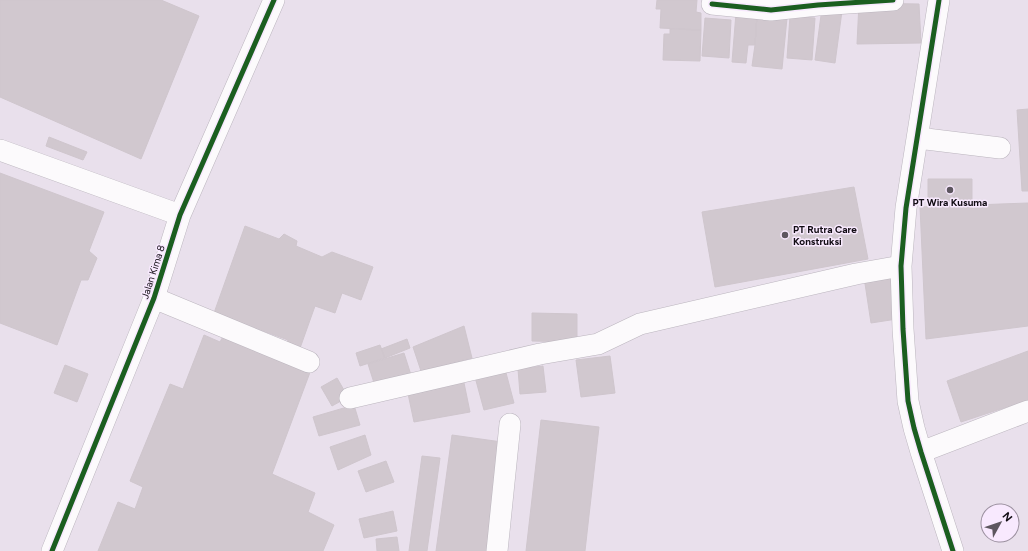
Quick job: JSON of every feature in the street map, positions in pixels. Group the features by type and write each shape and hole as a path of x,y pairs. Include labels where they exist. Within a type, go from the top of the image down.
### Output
{"street":[{"path":"712,4 771,10 893,0"},
{"path":"939,0 906,208 901,266 903,336 908,401 921,452 953,551"},
{"name":"Jalan Kima 8","path":"52,551 154,298 180,215 266,3"},
{"path":"918,138 1000,148"},
{"path":"0,150 180,215"},
{"path":"350,398 540,354 598,344 640,324 856,274 901,266"},
{"path":"154,298 309,362"},
{"path":"921,452 1028,411"},
{"path":"497,551 510,424"}],"building":[{"path":"0,0 161,0 199,16 141,159 0,97"},
{"path":"657,0 697,0 696,12 701,13 701,30 660,28 661,9 656,9"},
{"path":"859,3 919,4 921,43 857,44"},
{"path":"822,8 842,11 835,63 815,60"},
{"path":"736,13 757,15 755,45 748,45 746,63 732,62"},
{"path":"757,15 787,18 782,69 752,66"},
{"path":"790,16 815,18 812,60 787,58"},
{"path":"705,18 731,20 729,58 702,56"},
{"path":"670,29 701,30 700,61 663,60 664,34 670,34"},
{"path":"1028,109 1028,191 1022,191 1017,110"},
{"path":"49,137 87,152 83,160 46,146"},
{"path":"0,173 104,212 89,251 97,258 88,280 81,280 57,345 0,323"},
{"path":"928,179 972,179 972,201 928,201"},
{"name":"PT Rutra Care Konstruksi","path":"854,187 868,259 715,287 702,212"},
{"path":"1028,203 1028,326 926,339 920,207"},
{"path":"245,226 279,239 284,234 297,241 296,246 322,257 332,252 373,267 361,300 342,293 335,313 315,306 299,351 286,346 288,340 214,313"},
{"path":"890,273 897,319 871,323 864,277"},
{"path":"532,313 577,314 577,342 532,341"},
{"path":"464,326 472,358 421,371 413,347"},
{"path":"226,331 312,367 272,474 315,493 308,512 334,525 323,551 98,551 118,502 135,509 143,487 130,481 170,384 183,389 204,335 220,342"},
{"path":"407,339 410,348 385,358 381,349"},
{"path":"380,345 385,358 360,366 356,353"},
{"path":"1028,351 1028,400 961,422 947,381"},
{"path":"404,353 411,375 375,386 368,364"},
{"path":"610,356 615,393 581,397 576,360"},
{"path":"65,365 88,374 77,402 54,393"},
{"path":"543,366 546,392 520,394 518,369"},
{"path":"505,369 514,403 484,410 475,377"},
{"path":"337,378 348,397 332,406 321,387"},
{"path":"463,378 470,412 414,422 407,389"},
{"path":"354,405 360,425 319,436 313,417"},
{"path":"541,420 599,427 585,551 526,551"},
{"path":"365,435 371,455 338,470 330,447"},
{"path":"452,435 509,443 496,551 436,551"},
{"path":"422,456 440,458 427,551 409,551"},
{"path":"386,461 394,482 366,492 358,471"},
{"path":"393,511 397,531 364,538 359,519"},
{"path":"397,537 399,551 377,551 376,539"}],"cycle path":[{"path":"52,551 154,298 180,215 274,0"},
{"path":"712,4 771,10 893,0"},
{"path":"939,0 906,208 901,266 903,329 908,401 921,452 953,551"}],"place":[{"name":"PT Wira Kusuma","path":"950,190"},
{"name":"PT Rutra Care Konstruksi","path":"785,235"}]}
